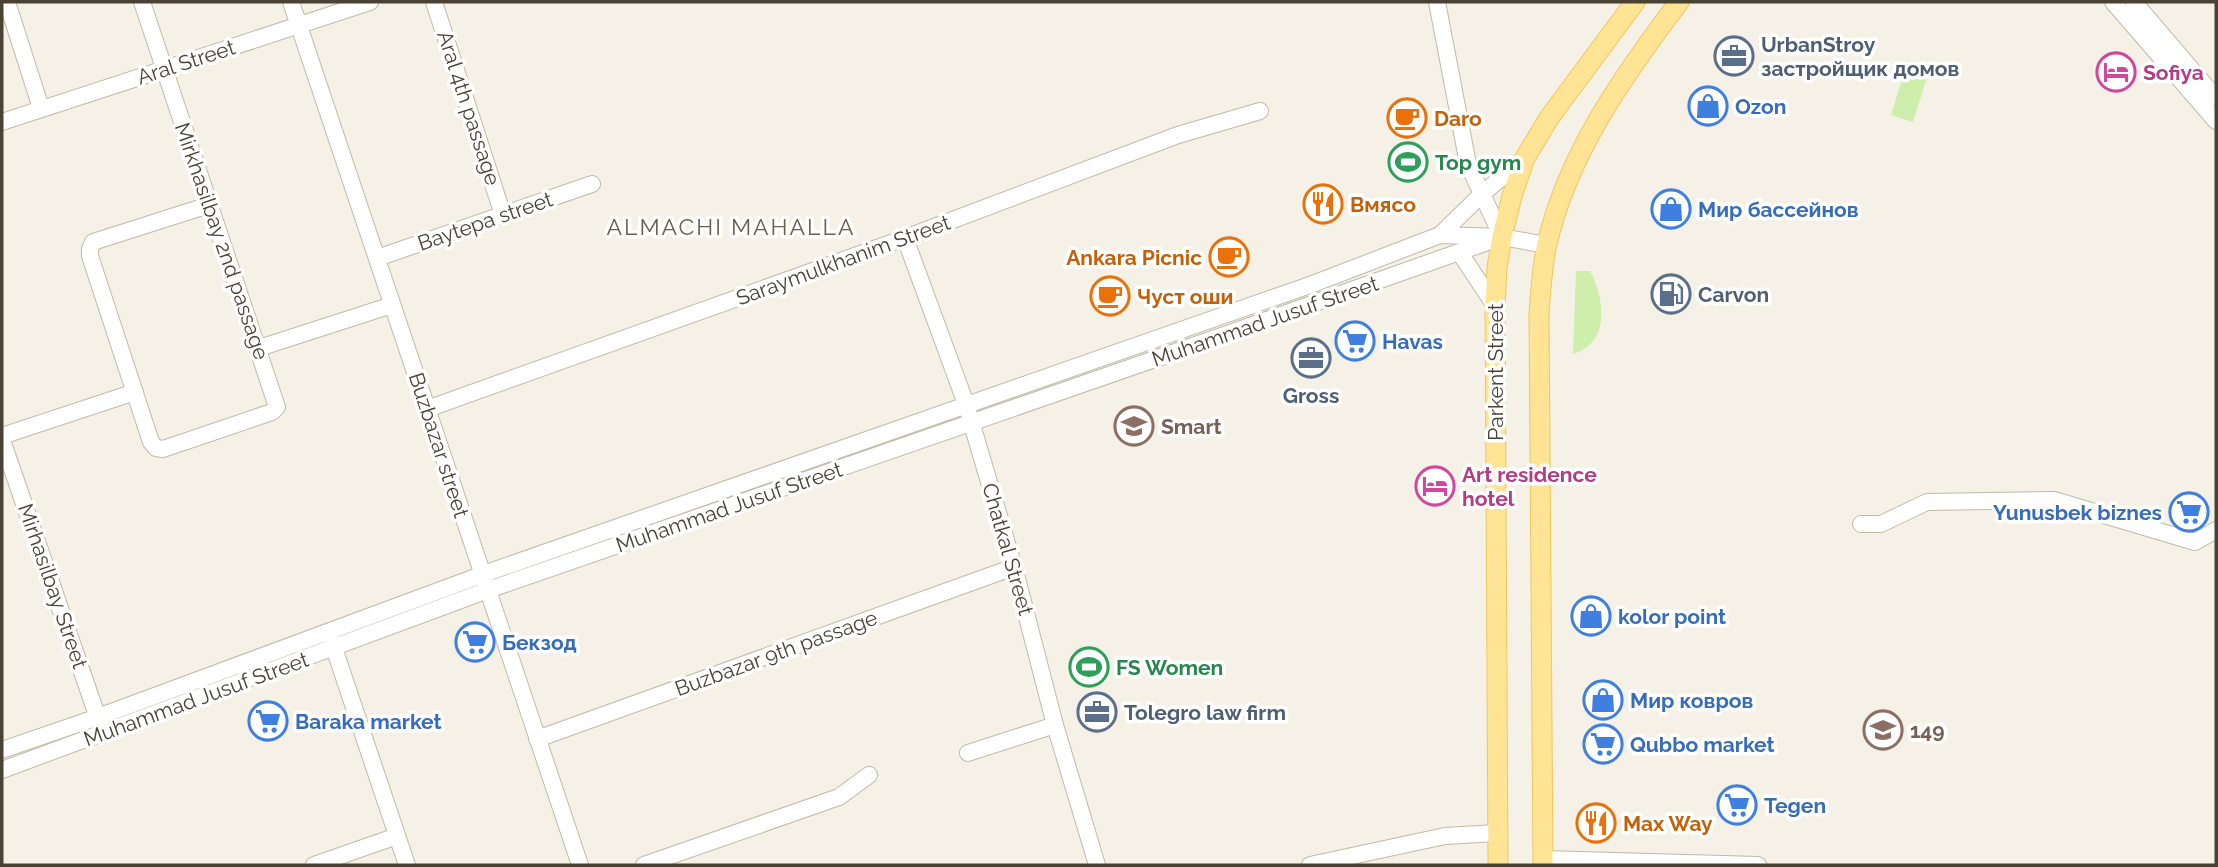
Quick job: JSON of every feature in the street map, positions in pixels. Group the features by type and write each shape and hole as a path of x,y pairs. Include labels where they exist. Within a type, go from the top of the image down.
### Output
{"main road":[{"name":"Parkent Street","path":"1497,865 1497,268 1512,196 1525,158 1549,118 1635,2"},
{"path":"1543,862 1539,313 1542,271 1546,246 1561,196 1591,132 1679,2"}],"street":[{"path":"7,2 41,108"},
{"name":"Mirkhasilbay 2nd passage","path":"135,392 151,442 156,448 163,449 272,412 277,407 142,2"},
{"name":"Buzbazar street","path":"291,2 580,865"},
{"name":"Aral Street","path":"2,122 370,2"},
{"name":"Aral 4th passage","path":"435,2 503,215"},
{"path":"1437,2 1468,164 1502,237 1546,246"},
{"path":"2113,2 2140,9 2216,98"},
{"path":"2140,9 2216,121"},
{"name":"Saraymulkhanim Street","path":"427,409 905,238 1178,135 1260,111"},
{"name":"Muhammad Jusuf Street","path":"1440,235 1482,194 1525,158"},
{"name":"Baytepa street","path":"377,258 592,184"},
{"path":"2,438 135,392 90,256 90,249 93,242 209,205"},
{"name":"Muhammad Jusuf Street","path":"2,770 337,647 485,582 966,404 1310,285 1440,235 1502,237"},
{"name":"Muhammad Jusuf Street","path":"2,750 329,632 971,423 1502,237"},
{"name":"Chatkal Street","path":"905,238 966,404 1097,865"},
{"path":"1460,253 1495,306"},
{"path":"259,348 392,305"},
{"name":"Mirhasilbay Street","path":"2,438 103,733"},
{"path":"1861,524 1881,524 1927,502 2054,500 2195,542 2216,530"},
{"name":"Buzbazar 9th passage","path":"537,739 1014,567"},
{"path":"329,632 337,647 407,865"},
{"path":"968,752 1055,724"},
{"path":"644,865 839,797 869,775"},
{"path":"1310,865 1445,836 1497,834"},
{"path":"314,865 397,836"},
{"path":"1543,862 1758,865"}],"green space":[{"path":"1906,67 1928,74 1913,122 1891,115"},
{"path":"1576,271 1590,271 1599,294 1601,319 1593,340 1573,354"}],"place":[{"name":"UrbanStroy застройщик домов","path":"1734,56"},
{"name":"Sofiya","path":"2116,72"},
{"name":"Ozon","path":"1708,106"},
{"name":"Daro","path":"1407,118"},
{"name":"Top gym","path":"1408,162"},
{"name":"Вмясо","path":"1323,204"},
{"name":"Мир бассейнов","path":"1671,209"},
{"name":"Ankara Picnic","path":"1229,257"},
{"name":"Carvon","path":"1671,294"},
{"name":"Чуст оши","path":"1110,296"},
{"name":"Havas","path":"1355,341"},
{"name":"Gross","path":"1311,358"},
{"name":"Smart","path":"1134,426"},
{"name":"Art residence hotel","path":"1435,486"},
{"name":"Yunusbek biznes","path":"2189,512"},
{"name":"kolor point","path":"1591,616"},
{"name":"Бекзод","path":"475,642"},
{"name":"FS Women","path":"1089,667"},
{"name":"Мир ковров","path":"1603,700"},
{"name":"Tolegro law firm","path":"1097,712"},
{"name":"Baraka market","path":"268,721"},
{"name":"149","path":"1883,730"},
{"name":"Qubbo market","path":"1603,744"},
{"name":"Tegen","path":"1737,805"},
{"name":"Max Way","path":"1596,823"}],"district":[{"name":"ALMACHI MAHALLA","path":"731,226"}]}
